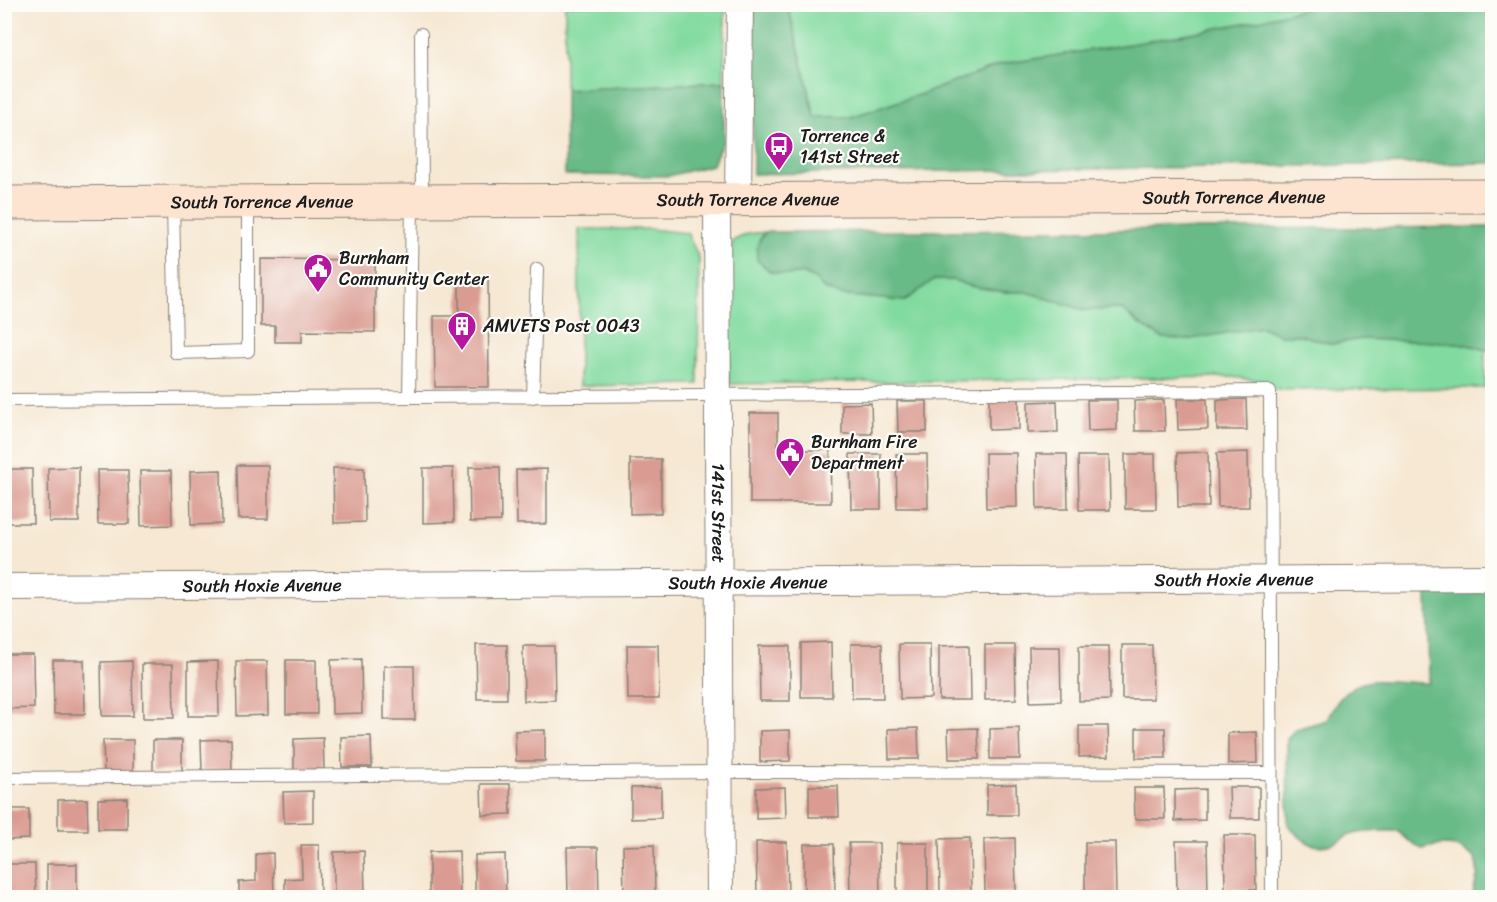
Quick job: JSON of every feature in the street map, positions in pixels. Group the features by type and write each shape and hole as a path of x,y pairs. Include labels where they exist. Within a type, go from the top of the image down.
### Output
{"main road":[{"name":"South Torrence Avenue","path":"4,203 1492,196"}],"street":[{"name":"141st Street","path":"720,897 717,395 740,4"},
{"name":"South Hoxie Avenue","path":"4,587 1492,578"}],"lane":[{"path":"409,397 421,34"},
{"path":"173,202 176,353 248,351 248,202"},
{"path":"533,397 537,269"},
{"path":"4,400 1270,391 1272,897"},
{"path":"4,778 719,772 1271,774"}],"green space":[{"path":"565,5 725,5 724,82 565,90"},
{"path":"754,5 788,5 815,117 851,117 925,93 1002,64 1143,42 1255,21 1319,5 1492,5 1492,163 753,174"},
{"path":"788,5 1319,5 1255,21 1143,42 1002,64 925,93 851,117 815,117"},
{"path":"724,82 724,139 712,165 668,176 565,175 565,90"},
{"path":"1492,227 1492,352 1474,346 1440,342 1361,339 1332,344 1301,335 1281,335 1261,327 1186,340 1162,338 1139,324 1122,309 1084,310 1027,292 1005,292 970,286 954,280 933,280 905,301 840,295 824,289 815,279 803,273 790,275 771,272 757,260 757,248 766,232"},
{"path":"579,229 648,229 687,233 699,258 698,384 579,386"},
{"path":"766,232 759,239 790,275 802,273 815,279 824,289 840,295 905,301 933,280 954,280 970,286 1005,292 1027,292 1084,310 1122,309 1139,324 1231,331 1261,327 1281,335 1301,335 1332,344 1361,339 1440,342 1474,346 1485,350 1485,388 1272,390 1261,381 1232,377 729,384 729,253 734,240 748,234"},
{"path":"1427,592 1489,592 1492,594 1492,897 1472,897 1478,874 1475,858 1450,845 1437,845 1422,849 1398,831 1374,831 1350,835 1322,846 1310,844 1288,825 1287,738 1296,729 1327,720 1336,703 1346,692 1357,685 1382,681 1429,683"}],"building":[{"name":"Burnham Community Center","path":"261,259 375,260 375,332 302,331 302,342 275,342 275,326 261,326"},
{"name":"AMVETS Post 0043","path":"459,277 488,277 489,387 435,387 434,316 459,316"},
{"path":"989,399 1019,399 1019,429 989,430"},
{"path":"1177,399 1207,399 1208,429 1178,430"},
{"path":"1246,399 1247,430 1217,430 1217,400"},
{"path":"1087,400 1117,400 1117,430 1088,431"},
{"path":"1164,400 1165,431 1135,431 1134,401"},
{"path":"897,401 927,401 927,432 898,432"},
{"path":"1057,401 1058,432 1028,433 1028,402"},
{"path":"871,403 872,434 842,434 842,404"},
{"name":"Burnham Fire Department","path":"750,413 778,413 778,450 830,450 831,503 750,503"},
{"path":"1208,452 1209,507 1178,507 1177,453"},
{"path":"1248,452 1249,507 1218,507 1217,453"},
{"path":"985,453 1016,453 1017,507 986,508"},
{"path":"850,454 881,454 881,509 851,509"},
{"path":"896,454 927,454 928,508 897,508"},
{"path":"1036,454 1067,454 1068,509 1037,509"},
{"path":"1125,454 1155,454 1156,509 1125,509"},
{"path":"1078,456 1109,456 1110,510 1079,510"},
{"path":"630,459 661,459 661,513 630,514"},
{"path":"237,465 268,465 268,519 238,519"},
{"path":"79,467 79,522 49,522 48,468"},
{"path":"469,467 500,467 501,521 470,522"},
{"path":"333,468 364,468 365,522 334,523"},
{"path":"423,468 453,468 454,522 423,523"},
{"path":"4,469 32,469 33,523 4,523"},
{"path":"547,469 547,524 517,524 516,470"},
{"path":"97,470 128,470 129,524 98,524"},
{"path":"221,470 222,524 191,525 190,471"},
{"path":"140,471 171,471 172,525 141,526"},
{"path":"831,642 832,697 801,697 801,643"},
{"path":"851,644 882,644 883,698 852,698"},
{"path":"899,644 930,644 931,698 900,699"},
{"path":"476,645 507,645 507,699 477,699"},
{"path":"627,645 658,645 659,699 628,699"},
{"path":"969,645 970,700 939,700 939,646"},
{"path":"985,645 1015,645 1016,699 985,700"},
{"path":"1122,645 1152,645 1153,699 1122,699"},
{"path":"523,646 554,646 555,700 524,701"},
{"path":"759,646 790,646 790,701 760,701"},
{"path":"1079,646 1109,646 1110,700 1079,701"},
{"path":"1029,647 1060,647 1061,701 1030,702"},
{"path":"4,654 33,654 34,708 4,709"},
{"path":"361,659 362,713 332,714 331,660"},
{"path":"53,660 84,660 85,714 54,714"},
{"path":"286,660 316,660 317,714 286,714"},
{"path":"132,661 133,716 102,716 101,662"},
{"path":"218,661 219,716 188,716 188,662"},
{"path":"236,661 267,661 268,715 237,716"},
{"path":"142,664 173,664 174,718 143,718"},
{"path":"384,666 414,666 415,720 384,720"},
{"path":"1079,726 1108,726 1109,756 1079,757"},
{"path":"918,728 919,759 889,759 888,729"},
{"path":"978,728 979,759 949,759 948,729"},
{"path":"1019,728 1020,759 990,759 990,729"},
{"path":"1136,728 1165,728 1166,758 1136,758"},
{"path":"545,730 545,761 516,761 515,731"},
{"path":"790,730 790,761 760,762 760,731"},
{"path":"1257,732 1258,763 1228,764 1228,733"},
{"path":"371,736 372,767 342,767 341,737"},
{"path":"323,738 324,769 294,770 294,739"},
{"path":"231,739 232,770 202,771 201,740"},
{"path":"103,740 133,740 133,771 104,771"},
{"path":"153,740 182,740 182,771 153,771"},
{"path":"481,784 510,784 511,814 482,815"},
{"path":"1016,784 1017,815 987,815 987,785"},
{"path":"809,786 838,786 839,817 809,817"},
{"path":"661,787 661,818 631,819 631,788"},
{"path":"785,787 786,818 756,819 756,788"},
{"path":"1229,787 1259,787 1259,818 1230,818"},
{"path":"1134,788 1164,788 1165,819 1135,819"},
{"path":"1205,789 1205,820 1175,821 1175,790"},
{"path":"313,791 313,822 284,823 283,792"},
{"path":"127,798 127,829 98,829 98,799"},
{"path":"87,799 88,830 58,830 58,800"},
{"path":"4,809 29,809 29,839 4,840"},
{"path":"1224,835 1255,835 1256,890 1225,890"},
{"path":"970,838 971,893 940,893 939,839"},
{"path":"1015,838 1016,893 985,893 984,839"},
{"path":"1176,841 1207,841 1208,895 1177,895"},
{"path":"756,842 787,842 788,896 757,897"},
{"path":"1085,842 1115,842 1116,896 1085,897"},
{"path":"849,843 879,843 880,898 850,898"},
{"path":"897,843 928,843 928,897 897,897"},
{"path":"804,844 834,844 835,898 804,898"},
{"path":"301,845 319,845 320,898 285,898 285,879 302,878"},
{"path":"654,845 655,898 624,898 623,846"},
{"path":"567,847 598,847 599,898 568,898"},
{"path":"364,851 365,898 334,898 334,852"},
{"path":"459,851 460,898 429,898 429,852"},
{"path":"273,853 274,898 239,898 239,882 256,881 256,854"},
{"path":"505,854 506,898 475,898 475,855"},
{"path":"5,864 35,864 36,898 5,898"},
{"path":"47,864 77,864 77,898 47,898"}],"place":[{"name":"Torrence & 141st Street","path":"779,172"},
{"name":"Burnham Community Center","path":"318,294"},
{"name":"AMVETS Post 0043","path":"462,352"},
{"name":"Burnham Fire Department","path":"790,478"}]}
